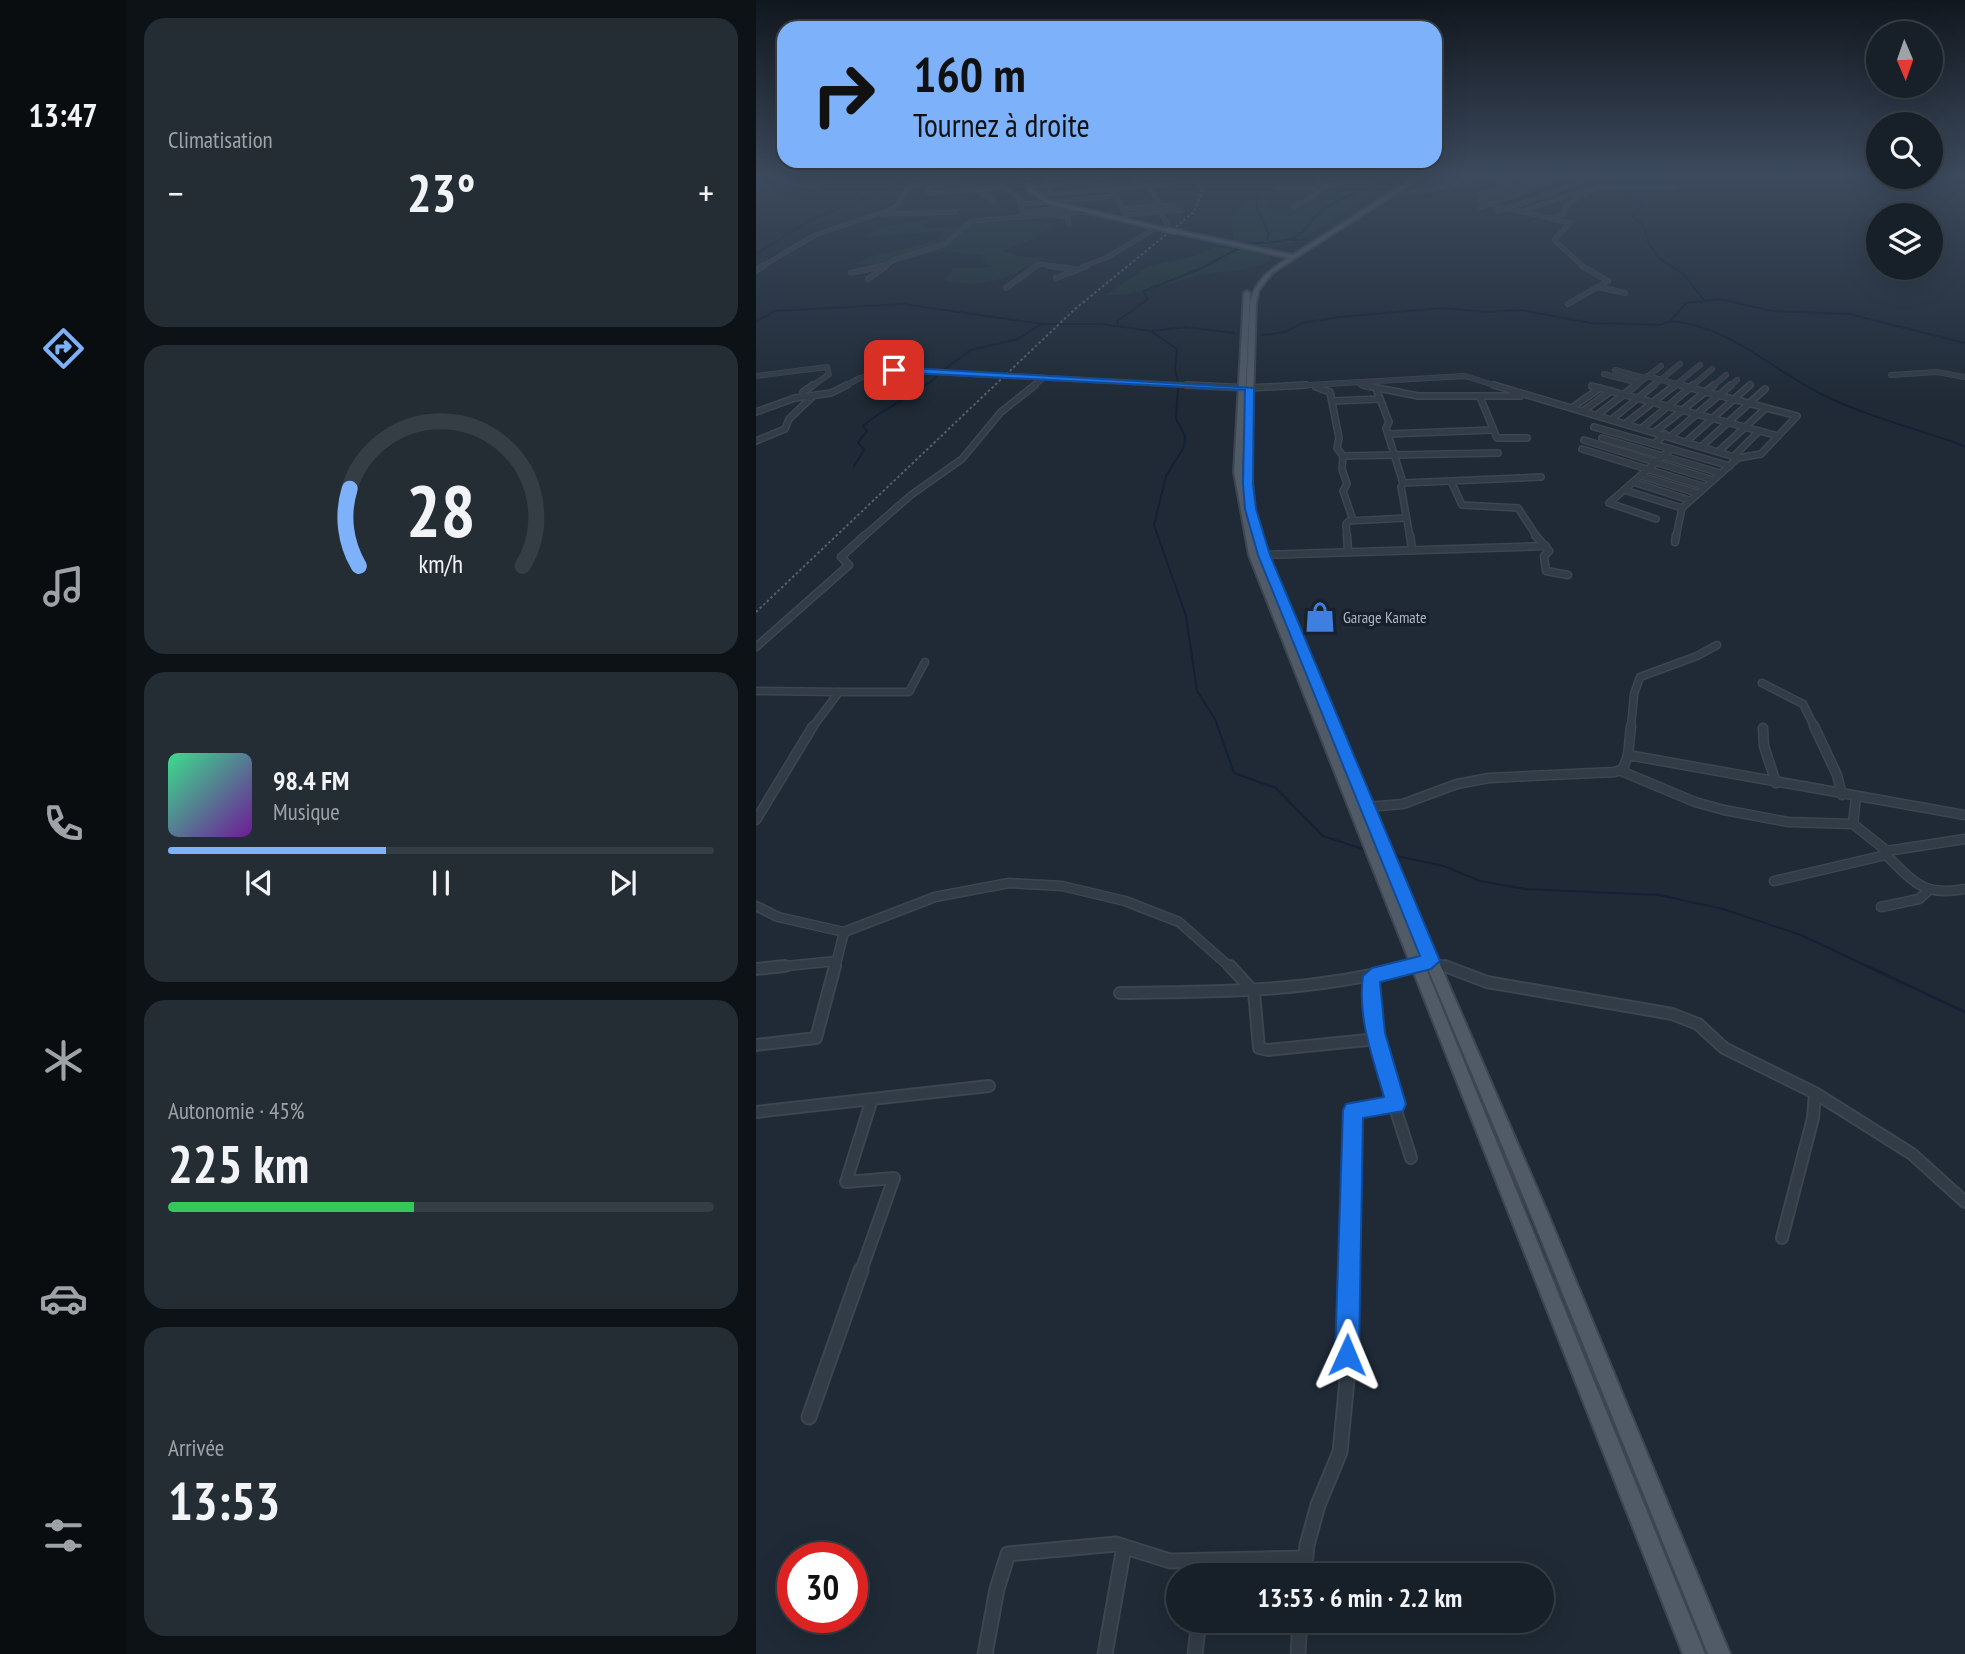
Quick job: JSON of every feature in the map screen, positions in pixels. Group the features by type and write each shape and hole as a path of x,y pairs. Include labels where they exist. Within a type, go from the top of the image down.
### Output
{"main road":[{"path":"1257,249 1290,256 1301,249"},
{"path":"1301,249 1270,272 1253,297 1238,472 1253,555 1425,962 1542,1220 1719,1654"},
{"path":"1245,387 1250,509 1264,555 1367,807 1694,1654"}],"street":[{"path":"756,270 791,249"},
{"path":"851,273 882,267 931,249"},
{"path":"1056,278 1121,249"},
{"path":"1564,249 1591,273 1608,281 1568,304"},
{"path":"1006,288 1038,264 1077,269"},
{"path":"868,279 882,271 882,267"},
{"path":"1598,287 1625,293"},
{"path":"1611,419 1680,364"},
{"path":"1625,424 1700,365"},
{"path":"1597,415 1661,366"},
{"path":"756,376 827,368 829,374 803,392 804,396"},
{"path":"1642,428 1712,369"},
{"path":"756,412 804,396 831,393 860,379 894,370 1245,387 1311,386 1465,376 1736,457 1756,457 1797,416 1615,370"},
{"path":"1891,375 1937,372 1965,377"},
{"path":"1604,374 1639,383"},
{"path":"1656,431 1726,375"},
{"path":"756,648 849,565 841,557 911,495 962,459 1001,412 1042,379"},
{"path":"1654,444 1697,414 1737,380"},
{"path":"1357,383 1377,390 1438,397 1529,396"},
{"path":"1687,441 1751,384"},
{"path":"1311,386 1330,392 1333,401 1338,448 1343,456 1342,469 1347,484 1343,491 1353,520"},
{"path":"1592,386 1778,436"},
{"path":"1573,407 1600,388"},
{"path":"1702,446 1765,389"},
{"path":"1377,390 1389,422 1386,428 1403,483 1401,487 1405,518 1412,549"},
{"path":"1583,411 1611,391"},
{"path":"756,442 785,429 789,419 813,396"},
{"path":"1480,397 1498,439 1527,438"},
{"path":"1333,401 1380,399"},
{"path":"1719,451 1766,408"},
{"path":"1594,427 1730,466"},
{"path":"1388,434 1493,430"},
{"path":"1675,542 1682,508 1730,466 1759,431"},
{"path":"1602,438 1720,473"},
{"path":"1584,440 1713,480"},
{"path":"1582,449 1705,486"},
{"path":"1656,519 1609,504 1671,449"},
{"path":"1343,456 1498,453"},
{"path":"1641,476 1698,493"},
{"path":"1403,483 1541,477"},
{"path":"1451,481 1462,505 1518,508 1531,531 1549,551 1544,556 1546,571 1568,575"},
{"path":"1633,482 1689,500"},
{"path":"1624,490 1682,508"},
{"path":"1348,551 1346,524 1353,520 1405,518"},
{"path":"1264,555 1546,546"},
{"path":"1621,771 1628,755 1634,694 1640,677 1697,656 1717,645"},
{"path":"756,691 909,692 925,662"},
{"path":"1762,683 1803,704 1828,761 1841,781 1842,795"},
{"path":"756,820 816,721 839,692"},
{"path":"1763,728 1764,746 1776,783"},
{"path":"1628,755 1965,815"},
{"path":"1367,807 1403,804 1457,784 1489,778 1621,771 1695,802 1724,810 1788,822 1853,824 1927,892 1945,894 1965,889"},
{"path":"1853,824 1856,797"},
{"path":"1774,881 1823,868 1866,863 1886,853 1965,839"},
{"path":"756,906 778,917 844,932 935,897 1009,883 1062,886 1125,901 1179,922 1222,957 1254,992 1259,1048 1268,1050 1377,1039"},
{"path":"1881,907 1919,898 1927,892"},
{"path":"756,1045 816,1038 844,932"},
{"path":"756,969 836,961"},
{"path":"1120,993 1254,992 1353,981 1425,962 1501,985 1672,1014 1698,1024 1724,1048 1815,1093 1912,1154 1965,1202"},
{"path":"1372,976 1370,993 1377,1039 1411,1158"},
{"path":"756,1112 989,1086"},
{"path":"1782,1238 1810,1130 1815,1093"},
{"path":"810,1417 894,1178 846,1182 872,1099"},
{"path":"1305,1563 1318,1505 1340,1452 1347,1380 1353,1110 1396,1104"},
{"path":"985,1654 1008,1554 1092,1546 1124,1546 1176,1563"},
{"path":"1105,1654 1124,1546"},
{"path":"1256,1563 1306,1558"},
{"path":"1195,1654 1197,1633"},
{"path":"1298,1654 1299,1633"}],"green space":[{"path":"901,249 1008,249 1003,251 1018,256 1043,258 1007,276 973,284 944,281 953,268 990,267 980,255 939,251 888,264 852,264"},
{"path":"1209,249 1240,249 1270,256 1270,261 1245,269 1201,275 1143,291 1106,295 1149,266 1195,256"}],"waterway":[{"path":"756,254 764,249"},
{"path":"1118,324 1117,321 1147,300 1144,291 1202,268 1237,249"},
{"path":"1653,249 1659,258 1683,274 1704,300"},
{"path":"1670,321 1686,303 1720,299 1772,311 1849,314 1965,343"},
{"path":"756,322 775,311 903,304 1042,324 1102,324 1151,331"},
{"path":"1262,335 1285,332 1302,323 1339,317 1443,308 1486,312 1521,310 1591,323 1660,325 1670,321"},
{"path":"1670,321 1712,331 1731,340 1804,385 1840,403 1965,446"},
{"path":"942,371 971,350 1018,339 1041,324"},
{"path":"1151,331 1186,327 1234,333"},
{"path":"1151,331 1177,349 1175,370 1178,382"},
{"path":"854,466 864,450 858,442 867,431 863,426 938,375"},
{"path":"1178,387 1176,419 1185,436 1184,447 1166,476 1154,525 1186,616 1197,691 1215,719 1234,773 1276,788 1323,836 1366,850"},
{"path":"1392,855 1444,866 1480,881 1525,889 1659,895 1723,909 1801,935 1871,968"},
{"path":"1867,966 1965,1012"}],"railway":[{"path":"756,612 1075,309 1148,249"}],"place":[{"name":"Garage Kamate","path":"1320,617"}],"route":[{"path":"894,370 1249,388 1247,466 1250,509 1264,555 1328,717 1431,961 1372,976 1370,993 1375,1033 1396,1104 1353,1110 1347,1355"}]}
